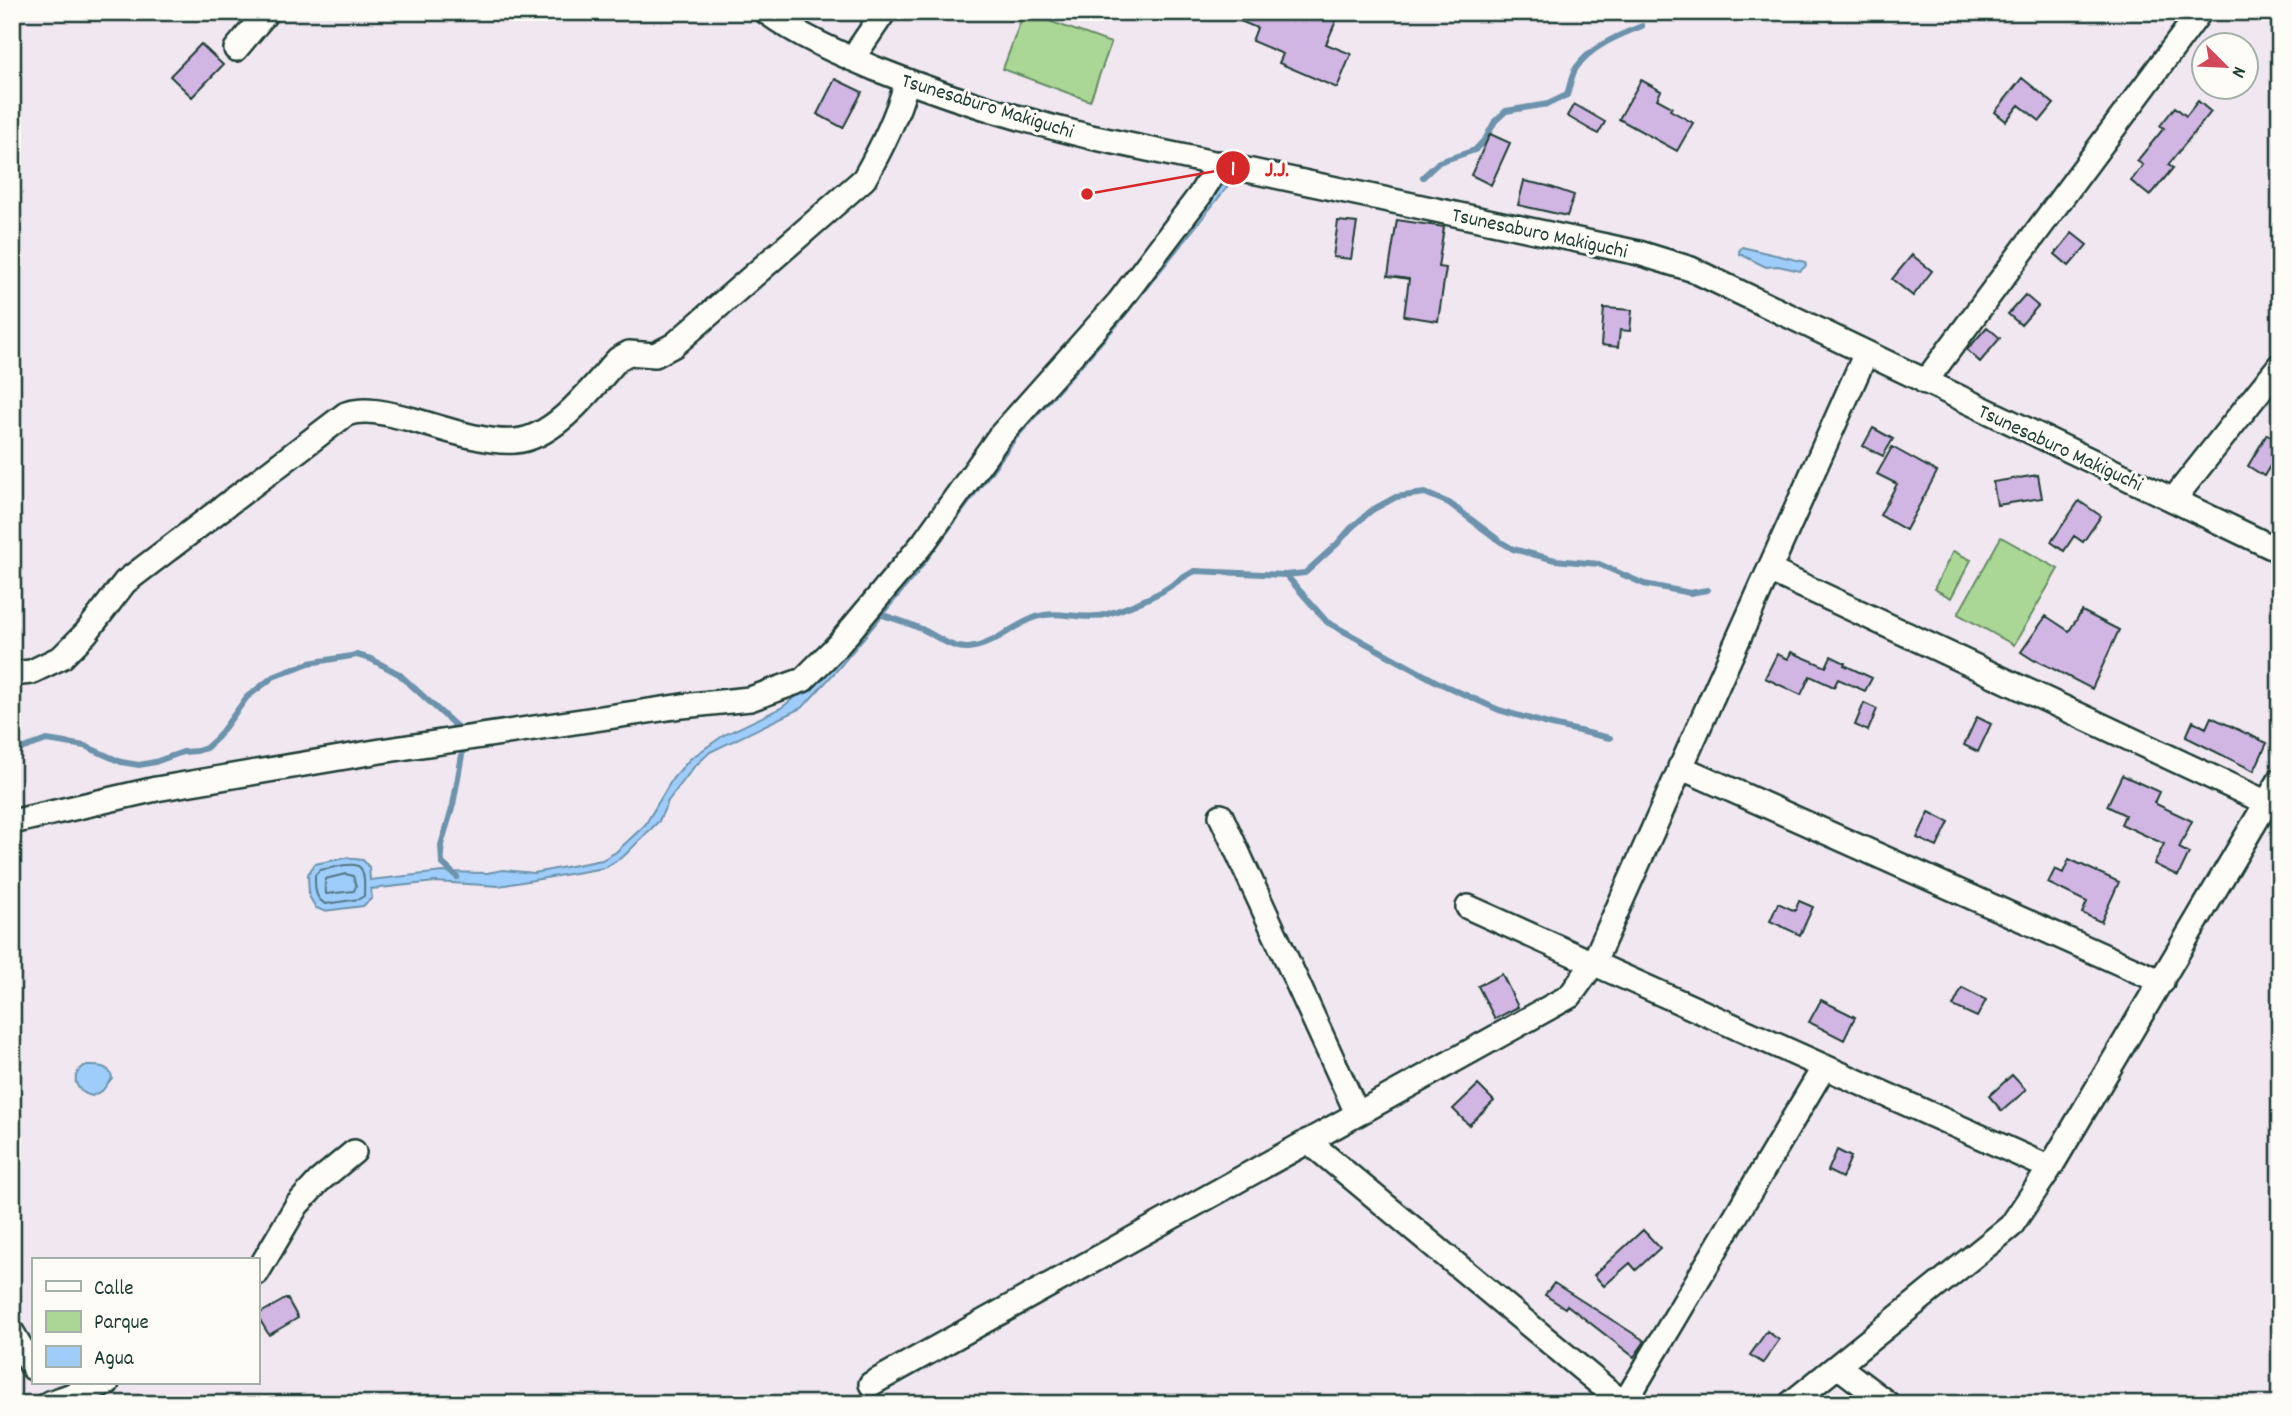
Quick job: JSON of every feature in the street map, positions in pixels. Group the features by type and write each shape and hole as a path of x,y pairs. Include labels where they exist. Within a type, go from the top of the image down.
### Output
{"street":[{"path":"236,49 267,12"},
{"name":"Tsunesaburo Makiguchi","path":"766,12 779,22 852,59 907,81 1054,128 1666,261 1721,282 2280,551"},
{"path":"852,59 884,12"},
{"path":"1925,382 2200,12"},
{"path":"12,674 31,671 62,657 86,633 125,582 346,414 369,411 395,415 477,437 514,442 535,437 564,417 618,359 629,354 655,355 674,345 864,179 884,144 907,81"},
{"path":"12,822 156,789 381,751 682,706 750,699 803,680 838,645 925,542 999,438 1119,302 1193,204 1219,163"},
{"path":"871,1384 1570,996 1592,964 1866,353"},
{"path":"2173,500 2280,365"},
{"path":"1769,570 2273,806"},
{"path":"1680,767 2162,982"},
{"path":"1790,1404 2011,1226 2050,1168 2162,982 2273,806 2280,780"},
{"path":"1221,816 1357,1113"},
{"path":"1468,908 2050,1168"},
{"path":"1308,1141 1624,1404 1824,1067"},
{"path":"259,1270 297,1205 319,1181 354,1152"},
{"path":"12,1332 32,1365"},
{"path":"1838,1366 1888,1404"},
{"path":"40,1384 49,1403 104,1384"}],"green space":[{"path":"1024,12 1111,43 1090,101 1003,69"},
{"path":"2001,537 2058,569 2014,645 1958,614"},
{"path":"1953,551 1971,560 1951,598 1934,589"}],"water":[{"path":"1223,185 1228,186 1120,322 1017,438 917,574 837,670 803,707 710,752 694,767 668,801 659,821 624,856 604,868 499,886 435,882 371,889 372,898 363,906 324,911 316,908 309,896 308,874 315,864 345,858 363,860 369,867 370,880 443,872 487,873 503,870 534,873 602,860 616,852 645,825 673,778 690,759 724,735 781,708 831,670 990,461"},
{"path":"1742,247 1805,262 1806,266 1800,271 1778,266 1766,267 1740,254"},
{"path":"84,1066 105,1068 111,1073 112,1078 102,1091 92,1096 76,1084 79,1070"}],"building":[{"path":"1219,12 1315,12 1336,21 1326,44 1351,54 1337,88 1279,63 1283,54 1252,41 1257,28"},
{"path":"201,44 223,65 192,97 170,76"},
{"path":"2022,78 2054,104 2040,121 2019,105 2006,121 1995,112"},
{"path":"835,79 862,92 843,128 817,114"},
{"path":"1641,80 1661,91 1657,99 1672,107 1670,110 1693,123 1677,151 1619,119"},
{"path":"2197,102 2211,112 2168,165 2173,168 2150,196 2131,181 2143,165 2137,161 2164,128 2160,126 2175,107 2186,116"},
{"path":"1574,104 1605,122 1598,134 1567,116"},
{"path":"1490,134 1510,143 1491,185 1471,175"},
{"path":"1524,181 1574,195 1567,216 1518,205"},
{"path":"1397,220 1444,227 1438,267 1446,268 1438,321 1404,316 1409,279 1388,276"},
{"path":"1338,221 1357,223 1351,259 1333,257"},
{"path":"2072,233 2087,245 2069,266 2055,254"},
{"path":"1912,255 1932,271 1913,296 1892,279"},
{"path":"2025,295 2038,306 2021,325 2008,314"},
{"path":"1604,308 1632,310 1630,331 1620,330 1618,347 1601,345"},
{"path":"1987,327 2000,338 1980,362 1967,350"},
{"path":"1873,428 1893,439 1883,456 1863,446"},
{"path":"2267,434 2280,442 2280,449 2264,476 2248,466"},
{"path":"1892,447 1937,472 1906,530 1880,515 1897,484 1877,474"},
{"path":"2038,475 2042,498 1997,505 1993,482"},
{"path":"2079,501 2101,516 2083,542 2074,536 2064,551 2051,542"},
{"path":"2082,611 2119,630 2092,689 2021,652 2046,616 2069,631"},
{"path":"1791,652 1826,667 1831,656 1872,678 1865,691 1838,679 1834,687 1810,676 1801,695 1765,678 1777,654 1788,659"},
{"path":"1864,703 1877,709 1868,731 1855,725"},
{"path":"1977,717 1991,724 1978,752 1964,745"},
{"path":"2211,717 2267,743 2254,771 2186,737 2193,721 2206,728"},
{"path":"2122,775 2159,792 2154,803 2192,821 2179,848 2189,853 2178,876 2154,864 2164,844 2121,824 2125,815 2107,806"},
{"path":"1929,812 1949,822 1937,847 1917,838"},
{"path":"2069,859 2119,882 2101,922 2082,913 2087,902 2048,883 2055,869 2063,873"},
{"path":"1799,901 1813,907 1800,935 1770,921 1778,903 1795,911"},
{"path":"1502,974 1518,1007 1495,1019 1478,986"},
{"path":"1962,988 1986,1000 1977,1017 1953,1006"},
{"path":"1821,1000 1855,1017 1844,1040 1809,1022"},
{"path":"2012,1075 2026,1090 2002,1111 1989,1096"},
{"path":"1478,1085 1494,1101 1469,1125 1453,1109"},
{"path":"1837,1150 1851,1157 1842,1178 1828,1171"},
{"path":"1643,1230 1660,1248 1636,1270 1630,1263 1604,1286 1594,1275"},
{"path":"1554,1283 1645,1341 1634,1357 1567,1305 1565,1308 1545,1295"},
{"path":"287,1298 298,1318 269,1335 259,1314"},
{"path":"1767,1331 1779,1340 1763,1363 1750,1355"}],"waterway":[{"path":"1423,177 1439,162 1475,150 1486,138 1495,121 1506,111 1548,104 1567,95 1574,71 1589,54 1642,26"},
{"path":"879,614 914,626 949,644 968,648 986,643 1044,615 1087,617 1118,611 1159,593 1195,571 1286,575 1305,573 1372,510 1396,497 1425,493 1449,503 1513,549 1555,560 1599,564 1644,584 1690,593 1707,590"},
{"path":"1286,575 1327,622 1439,683 1499,710 1610,738"},
{"path":"12,752 47,740 85,746 121,762 139,765 183,752 197,751 206,748 217,738 247,697 273,677 309,663 357,655 371,659 399,674 457,727 460,733"},
{"path":"457,877 442,863 441,845 453,805 464,744"}],"place":[{"name":"J.J.","path":"1087,194"}]}
